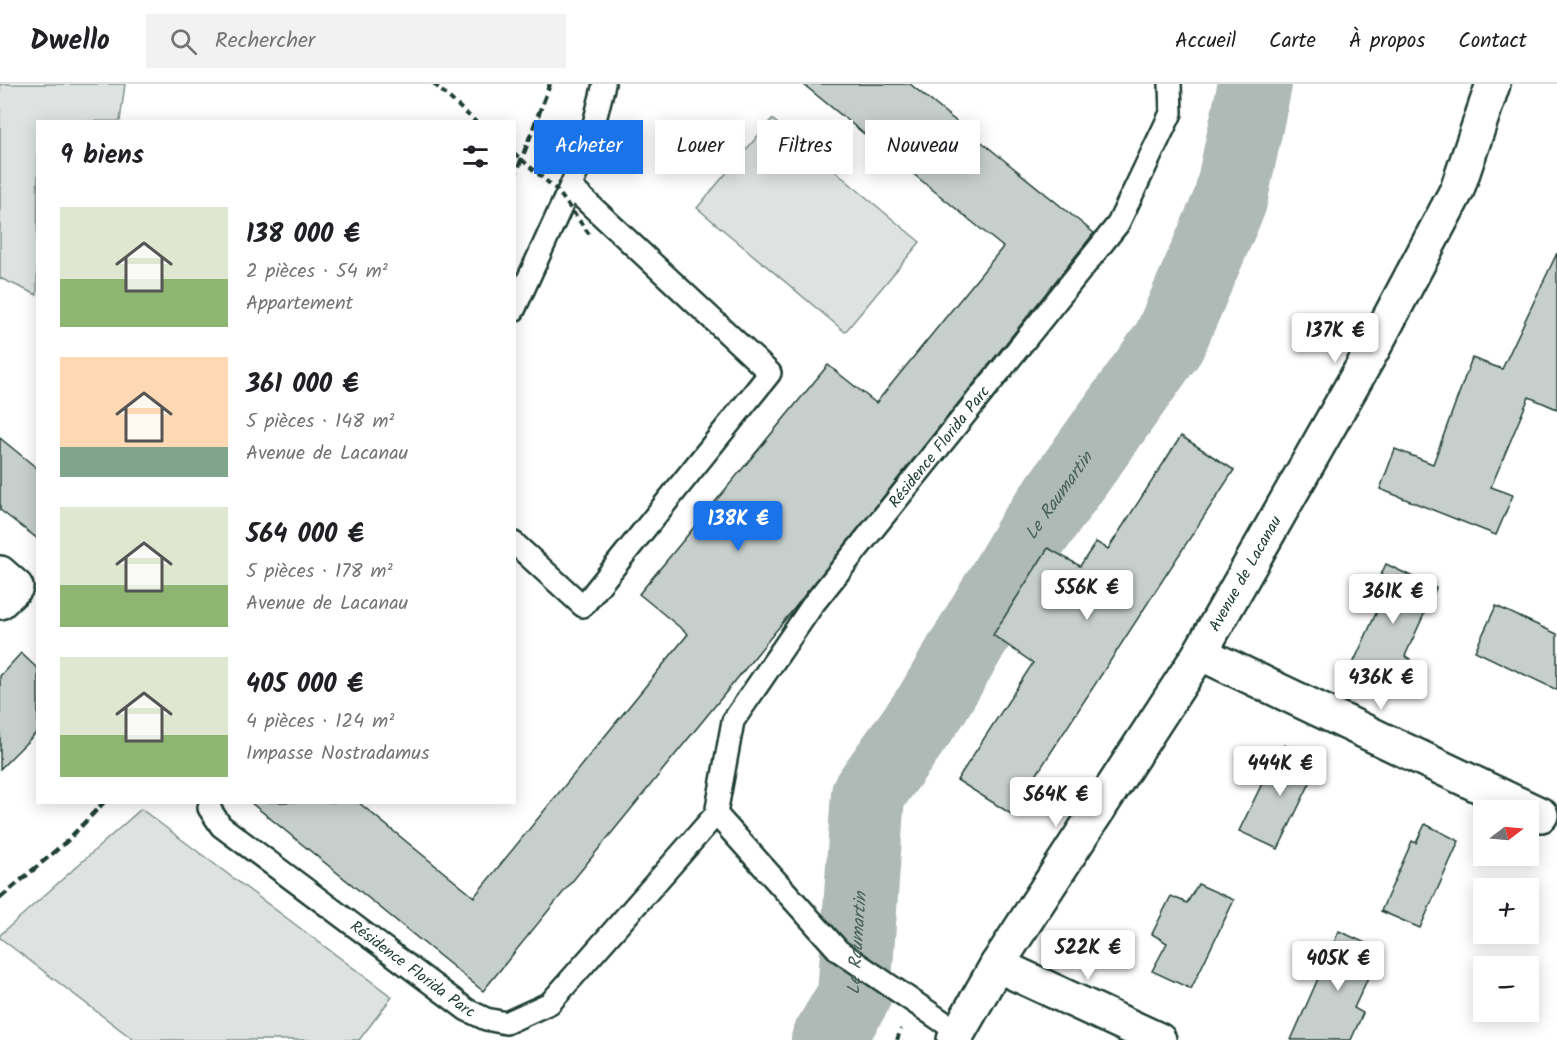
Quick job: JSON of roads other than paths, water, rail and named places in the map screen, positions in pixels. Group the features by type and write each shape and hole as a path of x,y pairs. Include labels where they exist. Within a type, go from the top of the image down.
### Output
{"street":[{"name":"Avenue de Lacanau","path":"956,1036 997,966 1200,653 1374,346 1457,190 1493,84"},
{"path":"0,573 16,586 0,602"},
{"path":"1200,653 1541,815"},
{"path":"997,966 1159,1040"}],"lane":[{"path":"516,306 588,148 604,84"},
{"name":"Résidence Florida Parc","path":"210,804 209,808 221,825 467,1010 486,1019 506,1023 550,1003 716,814 733,721 814,603 1118,224 1171,112 1170,84"},
{"path":"516,545 584,606 770,373 571,187"},
{"path":"716,814 839,951 873,973 956,1036"}],"waterway":[{"name":"Le Raumartin","path":"828,1040 854,996 868,794 931,706 1033,533 1169,342 1230,201 1255,84"}],"railway":[{"path":"516,174 550,84"},
{"path":"0,898 67,841 102,804"}]}
